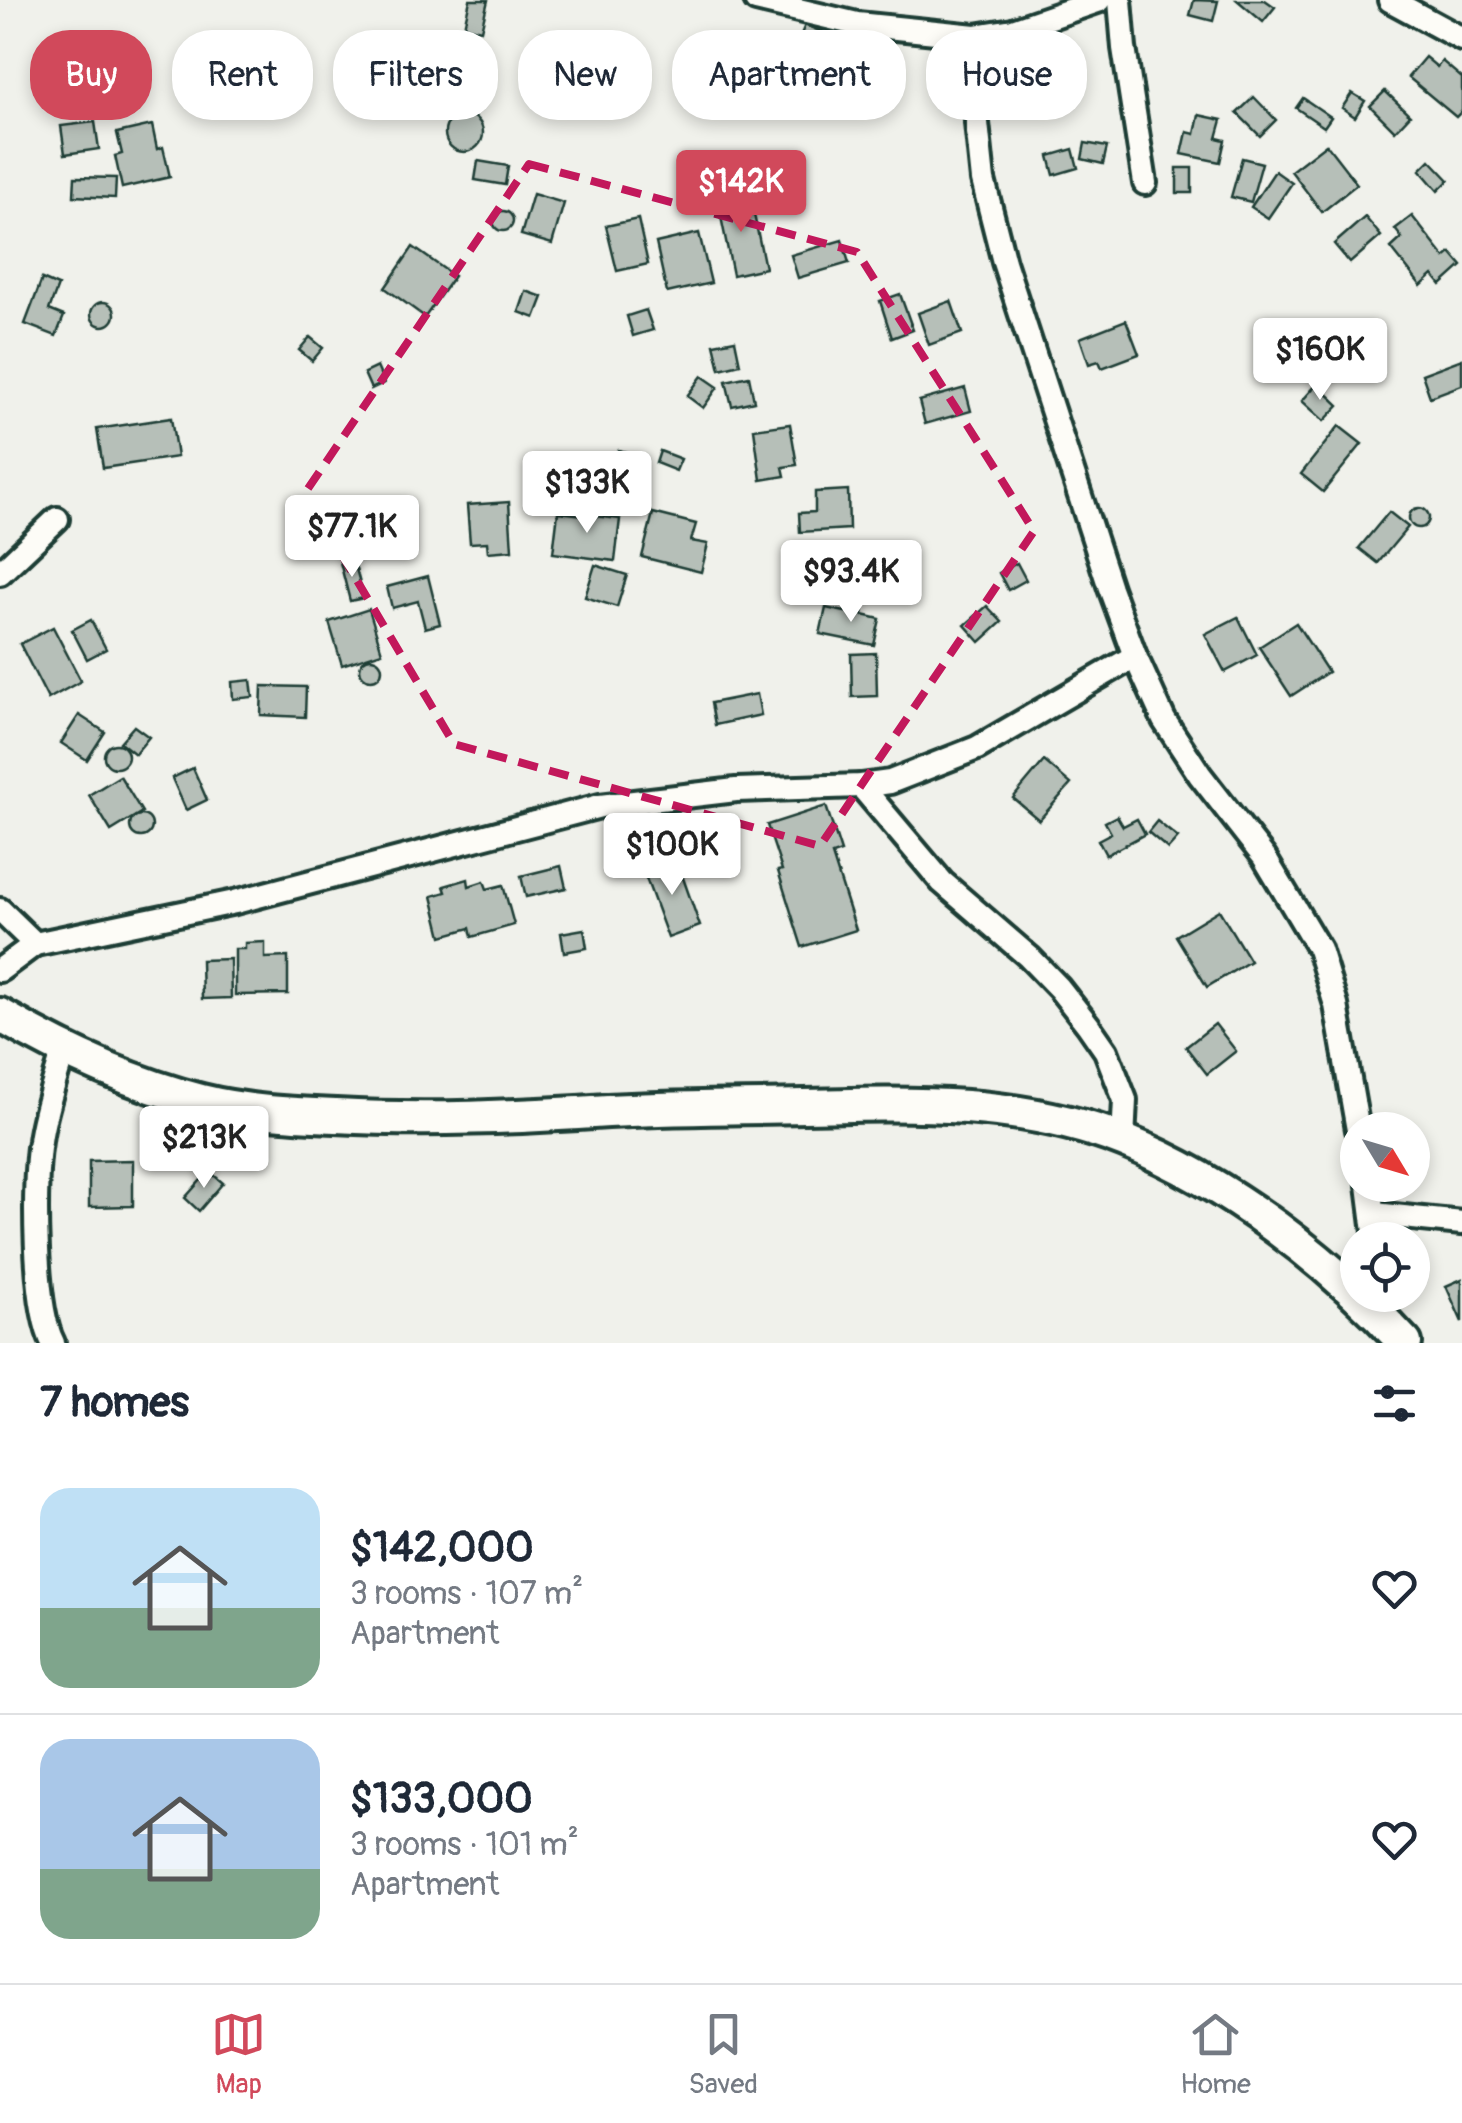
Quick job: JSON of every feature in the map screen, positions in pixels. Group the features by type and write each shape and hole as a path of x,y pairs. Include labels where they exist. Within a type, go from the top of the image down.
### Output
{"street":[{"path":"756,0 857,24 926,31"},
{"path":"1013,30 1100,0"},
{"path":"1120,0 1146,183"},
{"path":"1390,0 1462,39"},
{"path":"977,120 983,180 1004,262 1134,656 1164,720 1200,775 1264,857 1318,949 1336,1005 1355,1112"},
{"path":"0,572 58,520"},
{"path":"0,970 34,944 291,889 600,806 736,790 890,782 963,754 1134,656"},
{"path":"861,786 942,882 1029,957 1088,1025 1106,1051 1125,1100 1123,1140"},
{"path":"0,910 34,944"},
{"path":"0,1015 107,1070 202,1101 293,1114 404,1120 914,1103 1030,1114 1123,1140 1223,1192 1340,1277"},
{"path":"53,1343 46,1329 37,1256 39,1142 64,1049"},
{"path":"1372,1202 1375,1222"},
{"path":"1374,1214 1462,1222"},
{"path":"1382,1312 1405,1343"}],"highlighted area":[{"path":"529,164 857,252 1034,531 820,846 454,744 305,493"}],"building":[{"path":"470,0 488,0 481,30 464,26"},
{"path":"1194,0 1218,1 1213,21 1190,15"},
{"path":"1237,0 1265,0 1275,7 1263,22"},
{"path":"1425,57 1437,67 1442,61 1462,78 1462,111 1456,117 1408,77"},
{"path":"1385,91 1410,115 1395,131 1370,106"},
{"path":"1352,93 1365,101 1355,117 1342,108"},
{"path":"1254,97 1276,120 1260,136 1237,113"},
{"path":"1303,98 1331,117 1324,127 1296,108"},
{"path":"1199,115 1222,120 1217,138 1225,140 1220,162 1182,154 1187,132 1195,134"},
{"path":"451,120 477,120 481,140 471,150 457,150 447,140 445,133"},
{"path":"95,122 99,149 65,154 61,126"},
{"path":"152,125 157,149 163,147 170,177 122,188 115,156 122,154 117,133"},
{"path":"1085,143 1107,147 1103,164 1082,159"},
{"path":"1326,144 1357,184 1322,212 1291,171"},
{"path":"1073,149 1078,168 1054,175 1049,156"},
{"path":"1242,158 1262,163 1251,202 1231,197"},
{"path":"1430,160 1449,180 1438,191 1420,170"},
{"path":"478,161 508,166 505,185 475,180"},
{"path":"1177,168 1192,168 1192,193 1177,193"},
{"path":"1275,171 1292,183 1268,218 1251,207"},
{"path":"75,177 116,178 115,198 74,196"},
{"path":"533,194 564,203 552,244 521,235"},
{"path":"750,195 765,268 733,275 718,202"},
{"path":"503,211 513,221 503,231 493,221"},
{"path":"1412,216 1445,258 1451,253 1462,266 1441,285 1433,275 1421,286 1391,248 1402,238 1395,229"},
{"path":"1365,217 1381,236 1350,263 1334,244"},
{"path":"638,219 648,264 617,271 606,226"},
{"path":"699,233 711,283 667,293 656,243"},
{"path":"842,240 849,263 798,278 791,255"},
{"path":"413,247 454,276 425,317 385,288"},
{"path":"42,279 58,286 49,310 64,316 56,336 25,324"},
{"path":"526,291 543,297 535,318 519,312"},
{"path":"900,294 913,330 892,338 880,301"},
{"path":"951,301 962,333 929,345 918,313"},
{"path":"103,302 115,314 103,326 91,314"},
{"path":"646,310 653,330 633,336 627,316"},
{"path":"1126,320 1139,354 1102,368 1099,361 1089,364 1080,338"},
{"path":"310,337 323,348 312,361 299,350"},
{"path":"735,340 740,364 720,369 714,344"},
{"path":"1462,359 1462,385 1430,397 1422,374"},
{"path":"377,367 384,383 371,389 364,373"},
{"path":"702,376 718,387 703,408 687,396"},
{"path":"749,376 754,401 732,406 726,381"},
{"path":"1317,384 1339,405 1324,421 1302,401"},
{"path":"965,388 971,411 925,424 919,401"},
{"path":"171,418 177,457 103,468 97,429"},
{"path":"790,424 797,465 783,467 785,476 761,480 754,429"},
{"path":"1339,426 1362,444 1323,492 1301,474"},
{"path":"618,450 631,453 628,468 614,465"},
{"path":"660,451 681,459 676,471 656,463"},
{"path":"848,490 849,529 800,532 799,513 815,512 815,492"},
{"path":"509,502 512,550 488,552 487,542 470,543 467,505"},
{"path":"1415,508 1423,508 1429,518 1423,528 1415,528 1409,522 1409,514"},
{"path":"558,512 620,519 615,561 553,553"},
{"path":"1389,512 1408,527 1378,563 1359,548"},
{"path":"653,513 696,524 691,541 708,544 701,572 642,557"},
{"path":"353,558 364,598 350,601 340,562"},
{"path":"1017,563 1026,580 1008,590 999,573"},
{"path":"595,565 627,575 617,607 585,597"},
{"path":"428,576 440,624 425,628 418,601 392,608 387,587"},
{"path":"847,602 864,606 863,615 880,619 874,645 820,634 826,608 845,612"},
{"path":"987,606 1002,622 980,642 965,625"},
{"path":"369,609 382,652 342,665 329,622"},
{"path":"1238,617 1257,655 1225,672 1205,634"},
{"path":"91,620 106,649 87,659 72,630"},
{"path":"1296,623 1328,672 1291,696 1259,647"},
{"path":"53,627 81,681 48,699 20,644"},
{"path":"876,653 877,696 852,697 851,654"},
{"path":"371,658 379,661 379,677 371,680 363,677 360,669 363,661"},
{"path":"251,680 253,697 233,699 232,682"},
{"path":"262,686 306,687 305,717 261,715"},
{"path":"757,694 761,715 715,725 711,703"},
{"path":"79,715 105,732 87,760 61,743"},
{"path":"134,726 149,737 135,754 120,742"},
{"path":"116,744 128,756 116,768 104,756"},
{"path":"1044,761 1071,784 1039,820 1013,798"},
{"path":"193,768 207,800 186,810 172,778"},
{"path":"120,776 142,812 111,831 89,795"},
{"path":"826,806 841,852 832,855 856,930 802,947 767,825"},
{"path":"137,815 145,815 152,826 145,837 137,837 130,830 130,822"},
{"path":"1117,816 1123,826 1137,819 1145,834 1106,855 1098,840 1111,833 1105,822"},
{"path":"1157,821 1178,838 1168,849 1148,832"},
{"path":"676,858 700,926 668,938 643,870"},
{"path":"561,866 566,888 526,897 521,876"},
{"path":"468,879 469,886 484,881 487,889 503,885 514,925 472,937 470,928 442,936 432,896 446,892 444,886"},
{"path":"1219,910 1250,961 1207,987 1176,936"},
{"path":"584,929 587,948 564,952 561,933"},
{"path":"265,942 265,958 288,957 288,994 235,995 235,949 245,949 245,943"},
{"path":"230,959 231,998 202,999 201,960"},
{"path":"1215,1024 1236,1051 1207,1074 1186,1047"},
{"path":"133,1160 133,1206 89,1207 89,1161"},
{"path":"209,1171 223,1183 199,1211 185,1198"},
{"path":"1462,1279 1462,1322 1446,1286"}]}
